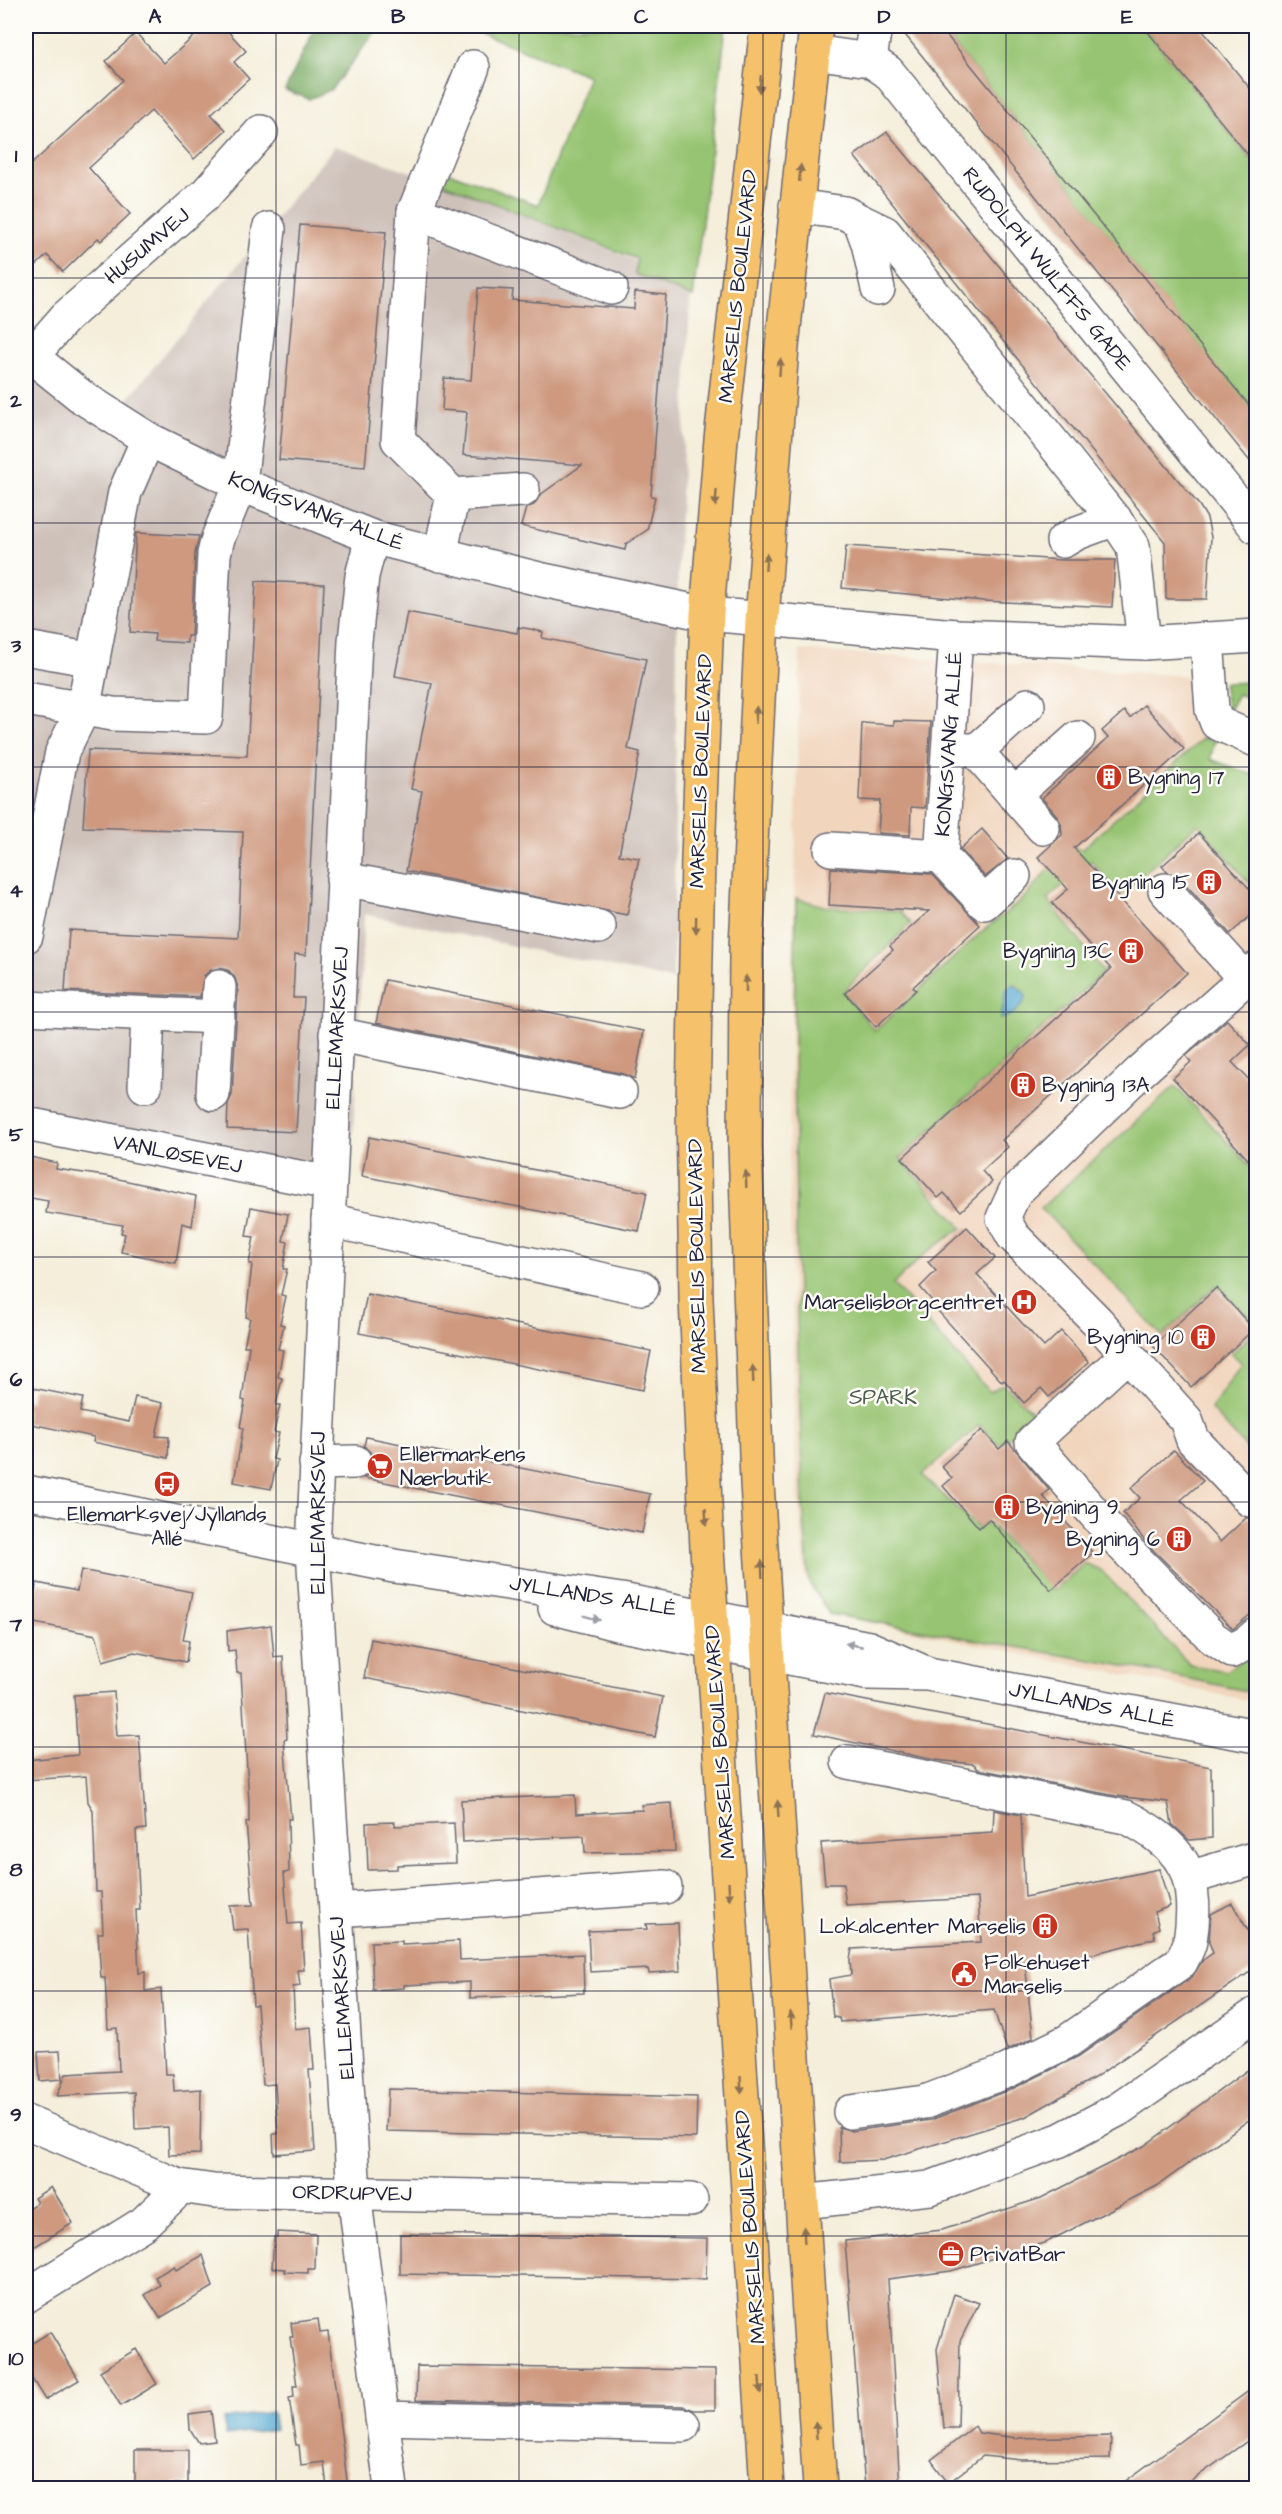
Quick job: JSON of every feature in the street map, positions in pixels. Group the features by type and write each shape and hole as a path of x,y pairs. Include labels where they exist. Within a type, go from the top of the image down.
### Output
{"main road":[{"name":"MARSELIS BOULEVARD","path":"767,26 721,439 707,614 698,858 693,1104 696,1299 712,1630 767,2488"},
{"path":"815,39 782,347 762,620 746,946 745,1146 757,1483 820,2488"}],"street":[{"path":"815,39 870,60 875,26"},
{"name":"RUDOLPH WULFFS GADE","path":"870,60 888,72 1257,527"},
{"path":"473,66 414,212 398,440 453,495 522,490"},
{"name":"HUSUMVEJ","path":"28,355 65,318 205,195 261,132"},
{"path":"796,206 845,213 885,233 1115,519 1133,546 1144,643"},
{"path":"414,212 611,288"},
{"path":"860,221 868,243 878,289"},
{"path":"26,699 113,714 206,717 214,554 218,538 240,484 270,229"},
{"name":"KONGSVANG ALLÉ","path":"28,355 82,397 148,439 240,484 372,537 543,580 707,614 956,636 1144,643 1257,636"},
{"path":"26,936 29,904 62,752 84,710 125,492 148,439"},
{"path":"440,555 453,495"},
{"path":"1063,541 1115,519"},
{"name":"ELLEMARKSVEJ","path":"372,537 362,576 355,641 316,1463 314,1550 354,2193 390,2488"},
{"name":"KONGSVANG ALLÉ","path":"956,636 962,750 941,856 984,903 1014,876"},
{"path":"1207,639 1212,710 1217,723 1257,740"},
{"path":"26,648 93,660"},
{"path":"1028,705 962,750 1014,795 1042,828"},
{"path":"1014,795 1078,738"},
{"path":"831,849 941,856"},
{"path":"343,879 599,927"},
{"path":"1165,890 1251,974 1140,1072 1015,1192 1003,1218 1012,1236 1097,1321 1186,1420 1193,1440 1250,1500"},
{"path":"26,1008 148,1014 218,1002 213,1094"},
{"path":"145,1086 148,1014"},
{"path":"336,1034 620,1092"},
{"name":"VANLØSEVEJ","path":"26,1124 329,1184"},
{"path":"328,1220 642,1288"},
{"path":"1126,1355 1032,1442 1123,1546 1214,1638 1232,1651 1257,1635"},
{"path":"316,1463 355,1462"},
{"name":"JYLLANDS ALLÉ","path":"26,1492 393,1566 617,1624 712,1630 767,1641 866,1673 928,1674 1257,1736"},
{"path":"848,1762 1126,1817 1149,1828 1183,1863 1189,1878 1192,1906 1190,1943 1181,1962 1068,2041 1007,2071 925,2102 850,2112"},
{"path":"1189,1878 1257,1858"},
{"path":"336,1910 665,1887"},
{"path":"802,2202 930,2188 1060,2140 1119,2109 1257,2014"},
{"name":"ORDRUPVEJ","path":"26,2122 179,2186 214,2191 692,2200"},
{"path":"26,2296 144,2223 179,2186"},
{"path":"382,2418 682,2425"}],"shaded area":[{"path":"335,146 440,182 691,283 678,557 673,980 364,914 351,1177 26,1110 26,363 108,423"},
{"name":"Marselisborgcentret","path":"800,650 1203,677 1209,770 1256,827 1256,1702 829,1614 805,1577 795,1460 789,1144"}],"green space":[{"path":"316,26 380,26 331,90 309,99 285,90"},
{"path":"463,26 726,26 693,297 635,274 637,259 440,182 444,172 451,173 538,205 589,76"},
{"path":"939,26 1143,26 1256,166 1256,415"},
{"path":"1256,682 1256,701 1238,694 1228,712 1223,683"},
{"name":"SPARK","path":"1203,738 1215,741 1210,759 1256,776 1256,891 1198,824 1121,895 1091,861 1047,899 1104,972 900,1158 962,1228 927,1252 893,1284 990,1392 1003,1384 1037,1417 999,1445 980,1425 922,1475 978,1528 988,1522 1054,1591 1085,1563 1102,1571 1190,1665 1227,1671 1247,1656 1256,1658 1256,1693 1147,1670 829,1614 809,1583 803,1505 797,1316 794,1031 796,898 828,907 900,911 911,923 843,992 875,1031 979,934 1022,900 1068,848 1082,849"},
{"path":"1175,1086 1256,1172 1256,1325 1217,1285 1162,1336 1041,1208"},
{"path":"1256,1330 1256,1459 1211,1409 1241,1363 1231,1354"}],"water":[{"path":"1014,984 1026,995 1025,999 1017,1010 1001,1019 1006,991"},
{"path":"272,2412 275,2429 226,2436 223,2419"}],"building":[{"path":"206,26 223,26 246,51 234,62 249,79 211,114 226,130 194,159 151,111 89,168 130,214 101,241 98,238 63,272 47,255 26,275 26,169 123,80 106,61 136,33 164,63"},
{"path":"898,26 939,26 1257,415 1257,470"},
{"path":"1143,26 1199,26 1257,97 1257,166"},
{"path":"887,132 1199,505 1207,518 1211,537 1207,599 1166,599 1165,542 854,156"},
{"path":"300,225 386,232 365,467 279,460"},
{"path":"478,288 513,290 512,300 634,309 635,292 666,295 651,496 655,497 647,530 626,544 625,550 521,526 526,508 534,505 540,495 582,465 463,455 467,412 442,410 444,378 471,380"},
{"path":"136,533 199,536 195,553 191,636 187,636 187,643 154,641 155,634 130,632"},
{"path":"846,546 1062,560 1115,560 1112,607 984,601 842,588"},
{"path":"256,581 324,584 306,955 295,954 293,998 304,998 296,1132 227,1129 228,1104 232,1095 238,988 235,978 229,971 221,968 211,970 204,976 200,997 65,991 69,930 238,938 243,832 83,827 88,750 247,756"},
{"path":"407,612 517,633 518,627 530,629 543,632 542,638 646,659 628,749 640,752 619,855 639,858 627,915 406,871 422,791 411,789 432,683 395,676"},
{"path":"1144,705 1184,749 1074,848 1187,973 1002,1140 1008,1147 982,1171 992,1182 961,1211 944,1193 938,1198 902,1158 1111,969 1052,903 1068,889 1038,857 1062,835 1061,824 1057,816 1042,798 1108,738 1102,731 1124,711 1130,718"},
{"path":"894,721 931,722 925,808 911,807 910,835 878,833 880,801 859,800 862,723 894,725"},
{"path":"982,829 1008,859 985,877 960,849"},
{"name":"Bygning 15","path":"1199,833 1257,897 1257,910 1230,934 1179,877 1167,872 1162,866"},
{"path":"831,868 932,874 980,925 913,987 916,990 876,1027 845,993 893,950 890,946 929,911 829,905"},
{"path":"385,980 644,1031 635,1079 624,1074 376,1023"},
{"path":"1227,1020 1250,1045 1232,1062 1257,1088 1257,1169 1173,1078 1191,1062 1186,1056"},
{"path":"369,1137 647,1192 639,1231 362,1176"},
{"path":"26,1156 57,1163 56,1169 105,1176 196,1196 192,1226 182,1223 176,1263 121,1252 125,1234 121,1233 123,1225 46,1213 48,1201 26,1197"},
{"path":"251,1207 288,1214 283,1241 288,1242 283,1269 287,1269 281,1295 286,1296 280,1324 284,1325 278,1349 283,1350 278,1377 282,1378 276,1405 280,1405 274,1432 279,1433 273,1459 277,1460 271,1489 234,1482 243,1428 240,1427 245,1401 242,1400 249,1346 244,1346 250,1318 246,1317 252,1264 249,1264 254,1237 246,1236"},
{"path":"967,1227 995,1258 977,1274 1044,1347 1061,1331 1089,1362 1049,1397 1041,1388 1024,1403 938,1311 939,1309 920,1287 936,1271 928,1262"},
{"name":"Bygning 10","path":"1216,1288 1254,1329 1191,1387 1153,1346"},
{"path":"367,1294 651,1351 643,1390 359,1333"},
{"path":"33,1388 83,1398 80,1412 129,1422 135,1397 163,1403 156,1436 169,1437 168,1458 93,1442 94,1437 26,1423 26,1400 31,1402"},
{"name":"Bygning 9","path":"982,1430 999,1449 1008,1441 1049,1490 1043,1496 1093,1553 1051,1590 989,1519 979,1528 943,1486 952,1478 941,1466"},
{"path":"366,1437 650,1494 642,1533 364,1478 371,1471 374,1462 371,1453 364,1446"},
{"name":"Bygning 6","path":"1174,1450 1203,1481 1181,1500 1220,1542 1246,1518 1257,1517 1257,1609 1233,1629 1148,1545 1123,1513 1140,1498 1131,1488"},
{"path":"81,1570 192,1592 183,1640 189,1641 186,1662 134,1652 103,1661 96,1635 29,1622 30,1615 26,1614 26,1589 35,1591 37,1583 77,1591"},
{"path":"271,1625 274,1657 283,1656 287,1739 284,1740 291,1819 288,1819 289,1872 284,1873 288,1924 301,1923 304,1970 298,1970 300,1986 293,1987 295,2029 311,2027 314,2070 309,2070 315,2151 274,2154 273,2134 278,2134 275,2084 263,2085 257,2005 253,2005 248,1929 233,1930 230,1906 253,1905 246,1822 249,1822 249,1802 241,1673 237,1673 235,1650 228,1651 227,1631"},
{"path":"371,1639 663,1697 655,1737 364,1678"},
{"path":"114,1692 117,1736 139,1735 146,1829 136,1830 140,1910 136,1910 139,1973 145,1972 145,1991 161,1989 166,2074 173,2074 174,2091 201,2089 200,2154 169,2155 168,2127 135,2129 134,2092 57,2096 66,2074 119,2071 117,2028 108,2029 105,1978 101,1978 98,1933 103,1933 101,1892 96,1892 93,1810 88,1802 86,1776 26,1780 26,1760 78,1755 74,1695"},
{"path":"825,1693 1211,1767 1212,1838 1189,1840 1172,1824 1168,1802 1116,1796 978,1769 974,1764 935,1760 814,1734"},
{"path":"575,1795 576,1814 642,1810 641,1805 672,1803 675,1851 585,1853 584,1836 463,1842 461,1800"},
{"name":"Lokalcenter Marselis","path":"994,1810 1021,1815 1025,1897 1159,1869 1170,1906 1155,1912 1159,1928 1153,1931 1155,1938 1081,1957 1025,1962 1033,2038 1007,2050 994,2010 840,2022 839,2018 833,2017 829,1979 851,1975 852,1949 981,1942 978,1898 846,1905 843,1884 825,1884 821,1843 993,1832"},
{"path":"395,1822 395,1826 454,1823 456,1863 397,1865 397,1869 368,1870 366,1823"},
{"path":"1232,1903 1257,1946 1257,1967 1094,2078 1025,2117 883,2160 840,2162 839,2127 852,2131 931,2120 1014,2088 1079,2056 1192,1977 1203,1960 1213,1953 1209,1942 1211,1914"},
{"path":"678,1923 680,1971 649,1973 648,1969 590,1972 588,1931 647,1929 646,1924"},
{"path":"402,1941 402,1944 459,1941 460,1960 583,1954 584,1993 470,1998 470,1982 404,1985 404,1988 373,1990 371,1942"},
{"path":"60,2051 62,2079 40,2081 38,2052"},
{"path":"1257,2063 1257,2114 1157,2186 1047,2242 951,2271 888,2279 900,2488 865,2488 845,2241 942,2230 1041,2198 1144,2146"},
{"path":"388,2089 697,2097 696,2138 386,2131"},
{"path":"51,2187 73,2223 26,2252 26,2210 37,2203 34,2198"},
{"path":"277,2232 316,2234 315,2269 308,2269 308,2273 285,2272 285,2269 272,2268 274,2237 277,2237"},
{"path":"400,2234 707,2238 706,2279 400,2274"},
{"path":"203,2255 213,2287 160,2318 145,2295 160,2285 155,2277 174,2266 176,2270"},
{"path":"954,2294 979,2303 960,2341 958,2428 944,2428 937,2349"},
{"path":"318,2319 320,2333 328,2332 348,2488 327,2488 324,2462 301,2465 299,2445 296,2445 289,2398 294,2397 293,2386 297,2386 290,2337 293,2337 291,2323"},
{"path":"50,2332 79,2380 45,2400 26,2369 26,2347"},
{"path":"136,2349 157,2384 121,2406 100,2371"},
{"path":"417,2366 715,2370 715,2410 694,2410 683,2406 416,2400"},
{"path":"1257,2385 1257,2434 1181,2488 1116,2488"},
{"path":"211,2411 215,2441 199,2443 190,2429 189,2414"},
{"path":"975,2426 979,2433 1018,2438 1111,2436 1110,2459 1022,2460 983,2456 948,2483 931,2460"},
{"path":"135,2450 188,2450 188,2484 175,2484 175,2488 139,2488 139,2484 135,2484"}],"place":[{"name":"Bygning 17","path":"1109,777"},
{"name":"Bygning 15","path":"1209,882"},
{"name":"Bygning 13C","path":"1131,951"},
{"name":"Bygning 13A","path":"1023,1085"},
{"name":"Marselisborgcentret","path":"1024,1302"},
{"name":"Bygning 10","path":"1203,1337"},
{"name":"Ellermarkens Nærbutik","path":"380,1466"},
{"name":"Ellemarksvej/Jyllands Allé","path":"167,1484"},
{"name":"Bygning 9","path":"1007,1507"},
{"name":"Bygning 6","path":"1179,1539"},
{"name":"Lokalcenter Marselis","path":"1045,1926"},
{"name":"Folkehuset Marselis","path":"964,1974"},
{"name":"PrivatBar","path":"951,2254"}]}
